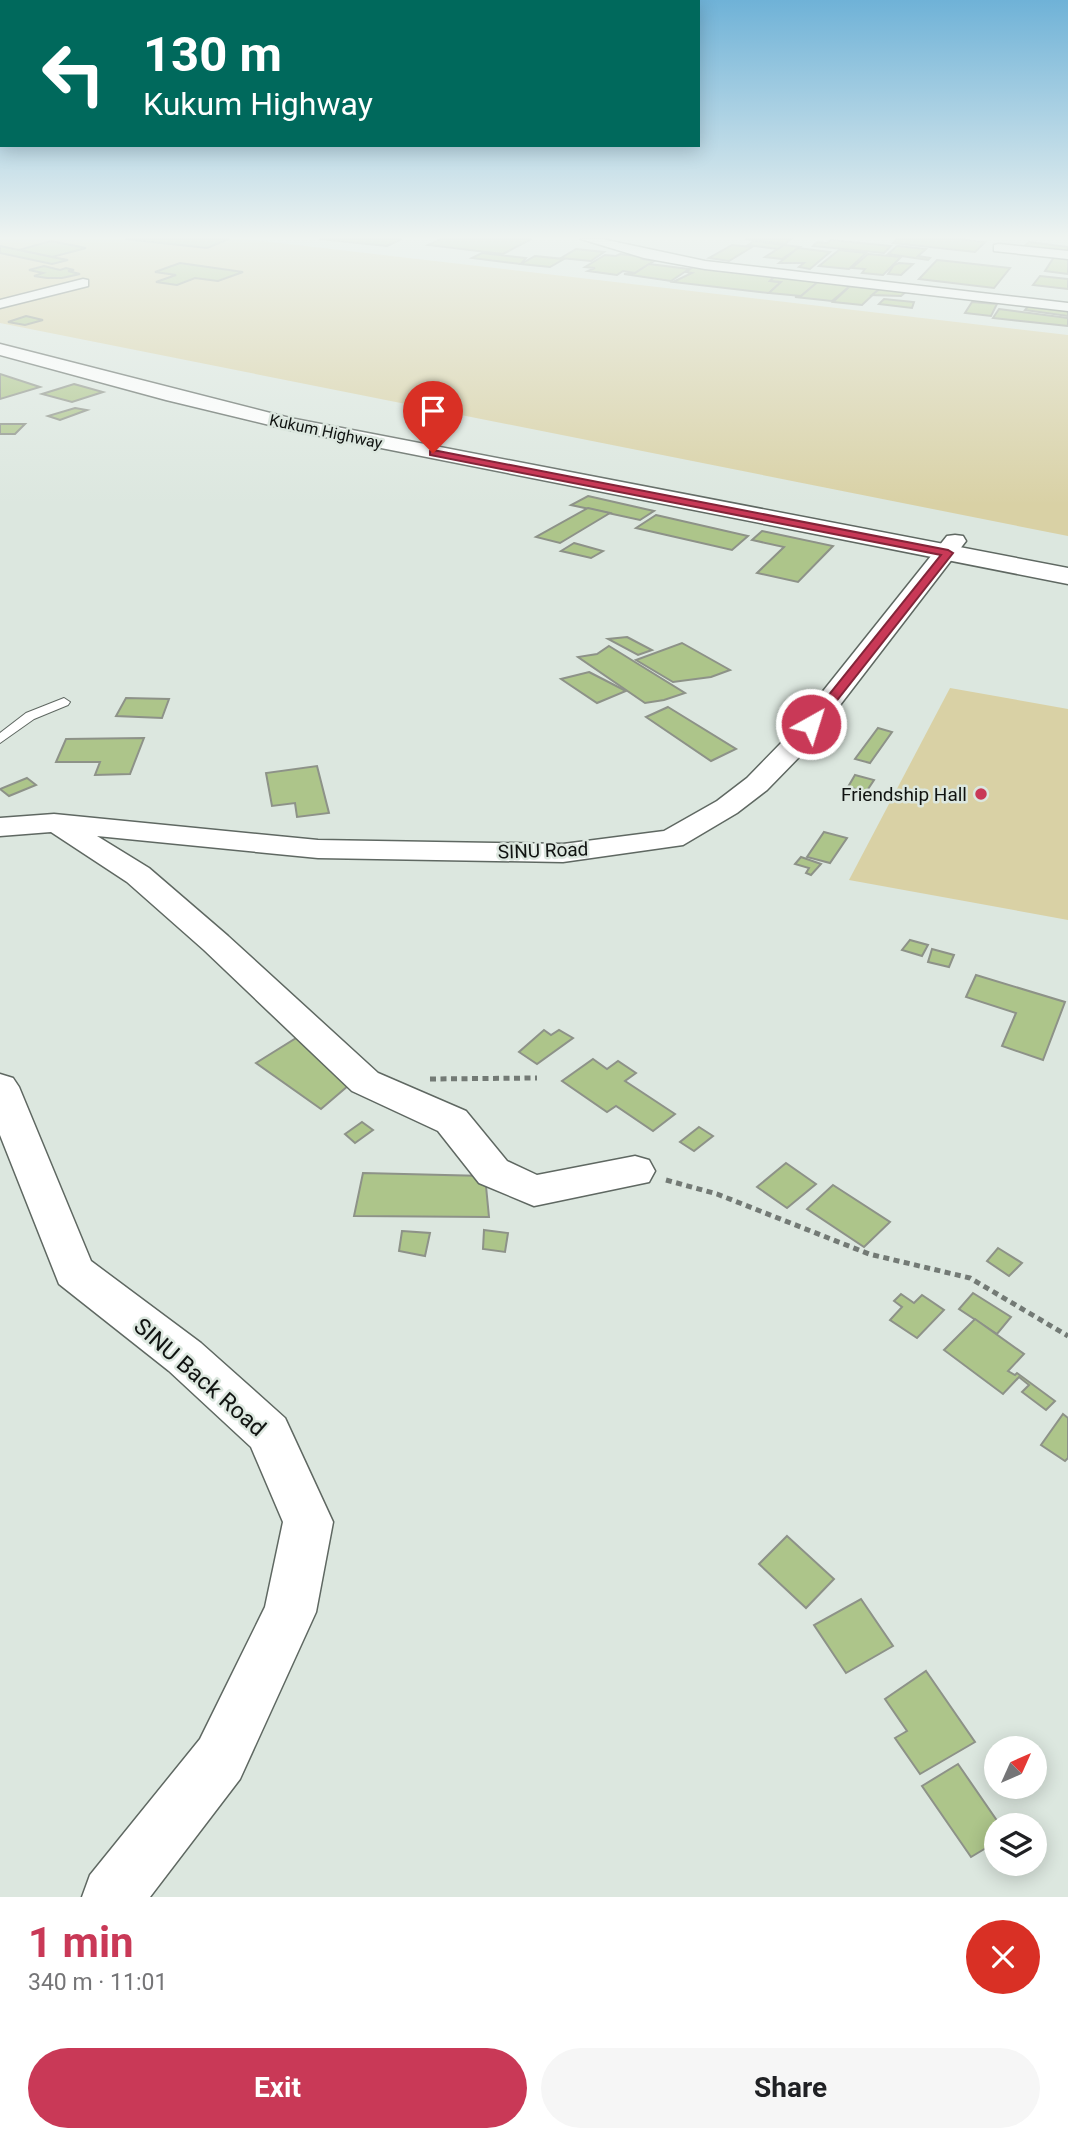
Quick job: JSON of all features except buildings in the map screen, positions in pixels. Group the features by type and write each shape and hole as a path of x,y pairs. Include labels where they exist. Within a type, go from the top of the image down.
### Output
{"main road":[{"name":"Kukum Highway","path":"0,339 280,411 952,547 1068,576"},
{"name":"Kukum Highway","path":"0,349 186,399 301,426 952,547 1068,563"}],"street":[{"name":"SINU Road","path":"0,827 54,823 146,834 332,849 563,853 672,839 727,807 757,784 794,746 952,547"},
{"path":"54,823 138,875 216,943 365,1082 452,1121 493,1172 534,1191 635,1171"},
{"name":"SINU Back Road","path":"0,1087 74,1272 185,1357 268,1433 308,1522 290,1612 220,1759 112,1897"}],"lane":[{"path":"0,739 30,716 64,702"}],"path":[{"path":"424,1079 537,1078"},
{"path":"635,1171 718,1194 869,1254 970,1278 1068,1336"}],"shaded area":[{"path":"23,328 1004,328 1068,335 1068,536"},
{"name":"Friendship Hall","path":"950,688 1068,709 1068,920 849,880"}],"place":[{"name":"Friendship Hall","path":"981,794"}],"route":[{"path":"433,453 948,553 811,724"}]}
